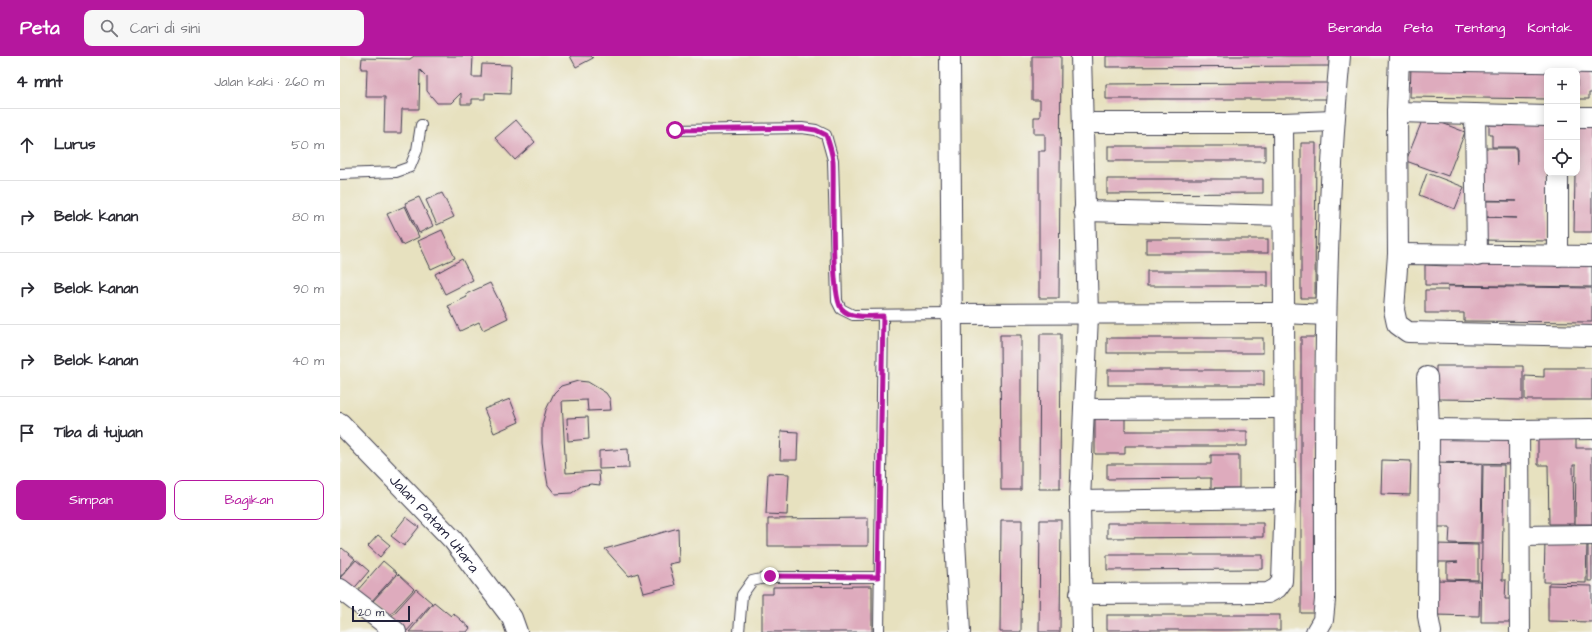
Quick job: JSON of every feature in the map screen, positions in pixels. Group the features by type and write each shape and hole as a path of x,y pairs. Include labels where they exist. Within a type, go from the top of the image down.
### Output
{"street":[{"path":"950,56 950,314 953,503 960,632"},
{"path":"1081,56 1088,315 1080,502 1080,594 1082,632"},
{"path":"1316,632 1323,620 1325,600 1326,315 1334,121 1340,56"},
{"path":"1592,63 1572,59 1399,58 1397,112 1398,254 1394,310 1397,324 1408,332 1592,336"},
{"path":"1397,112 1544,116"},
{"path":"1475,114 1477,256"},
{"path":"1580,117 1592,117"},
{"path":"1083,123 1282,123 1334,121"},
{"path":"1080,594 1268,593 1277,588 1282,581 1285,498 1283,408 1284,313 1282,123"},
{"path":"1558,176 1558,256"},
{"path":"1084,211 1283,216"},
{"path":"1398,254 1592,256"},
{"path":"950,314 1088,315 1284,313 1326,315"},
{"path":"1427,377 1429,429 1428,616 1431,632"},
{"path":"1084,409 1283,408"},
{"name":"Jalan Patam Utara","path":"340,423 453,540 512,618 517,632"},
{"path":"1429,429 1519,430 1592,428"},
{"path":"1519,430 1520,632"},
{"path":"1080,502 1285,498"},
{"path":"1520,536 1592,535"},
{"path":"340,589 396,632"}],"lane":[{"path":"340,174 396,172 410,167 418,150 421,125"},
{"path":"675,130 802,128 816,130 826,135 833,160 835,264 837,300 841,309 853,315 883,316 950,314"},
{"path":"879,632 878,577 883,316"},
{"path":"739,632 742,595 752,581 770,576 878,577"}],"building":[{"path":"414,56 473,56 472,77 481,77 482,64 511,65 510,94 485,93 485,99 472,99 472,104 461,104 461,93 451,103 437,103 427,91 427,77 420,70 419,109 402,109 401,133 384,133 385,97 366,97 367,69 361,69 362,58 410,59"},
{"path":"570,56 591,56 593,58 576,67"},
{"path":"1032,56 1061,56 1059,298 1039,298 1039,151 1045,151 1045,134 1034,134 1034,117 1040,117 1040,100 1032,100"},
{"path":"1106,56 1329,56 1329,66 1106,67"},
{"path":"1411,66 1592,68 1592,93 1589,93 1589,99 1580,99 1580,68 1544,68 1544,99 1410,97"},
{"path":"1329,83 1329,99 1106,99 1106,84"},
{"path":"1424,116 1465,132 1448,176 1406,161"},
{"path":"516,120 535,142 515,160 495,138"},
{"path":"1580,123 1592,123 1592,232 1574,232 1575,176 1580,176"},
{"path":"1489,125 1544,125 1544,176 1547,176 1548,241 1482,240 1482,201 1517,201 1481,200 1484,148 1516,148 1517,165 1517,147 1492,147 1492,135 1489,135"},
{"path":"1301,143 1316,143 1315,298 1301,298"},
{"path":"1108,146 1265,146 1265,161 1108,161"},
{"path":"1427,173 1464,187 1455,209 1419,195"},
{"path":"1107,179 1263,179 1263,193 1107,194"},
{"path":"442,193 454,217 437,225 426,200"},
{"path":"419,197 433,226 419,233 405,203"},
{"path":"405,206 419,237 402,245 387,214"},
{"path":"442,230 455,258 431,269 418,241"},
{"path":"1146,239 1268,239 1268,253 1146,253"},
{"path":"1447,256 1592,259 1592,287 1425,285 1425,265 1447,266"},
{"path":"462,259 473,280 445,294 435,274"},
{"path":"1147,271 1268,271 1268,286 1147,286"},
{"path":"490,283 508,318 483,330 479,322 460,331 448,306 467,297 466,294"},
{"path":"1448,286 1592,288 1592,322 1464,321 1464,313 1425,313 1425,290 1448,290"},
{"path":"1040,334 1061,334 1060,489 1039,489"},
{"path":"1000,335 1021,335 1021,490 1001,490"},
{"path":"1301,337 1316,337 1315,613 1301,613"},
{"path":"1107,338 1263,338 1263,353 1107,353"},
{"path":"1436,366 1523,366 1523,400 1436,399"},
{"path":"1544,368 1592,368 1592,400 1525,400 1525,376 1544,377"},
{"path":"1108,370 1264,370 1264,385 1108,385"},
{"path":"578,381 588,382 606,393 610,399 611,410 588,411 587,400 562,401 566,473 599,471 600,485 591,484 581,486 572,493 555,494 548,485 542,443 542,425 546,410 554,393 561,386"},
{"path":"510,399 519,422 494,433 484,409"},
{"path":"588,417 589,439 568,441 567,418"},
{"path":"1095,418 1125,418 1125,431 1247,431 1247,446 1125,446 1125,454 1095,454"},
{"path":"781,431 798,432 797,460 780,460"},
{"path":"1538,433 1576,433 1576,448 1592,448 1592,524 1575,524 1576,465 1573,465 1574,524 1549,524 1548,465 1538,465"},
{"path":"1436,439 1513,440 1513,464 1435,462"},
{"path":"628,449 629,468 599,469 599,451"},
{"path":"1211,455 1239,455 1239,488 1211,488 1211,478 1107,479 1107,464 1211,464"},
{"path":"1382,460 1411,461 1410,495 1381,494"},
{"path":"1433,463 1482,464 1481,544 1449,543 1450,527 1433,527"},
{"path":"1483,465 1504,465 1502,580 1506,580 1505,599 1515,599 1515,622 1481,622"},
{"path":"768,473 789,474 787,515 766,514"},
{"path":"406,517 419,527 404,546 391,536"},
{"path":"868,518 868,546 768,546 768,519"},
{"path":"1001,520 1022,520 1021,632 1000,632"},
{"path":"1040,520 1061,520 1060,632 1039,632"},
{"path":"1107,523 1263,523 1263,537 1107,538"},
{"path":"678,528 679,562 669,564 675,585 644,593 638,573 629,576 605,549"},
{"path":"378,535 390,545 380,557 368,546"},
{"path":"1545,542 1587,543 1586,583 1544,582"},
{"path":"1435,544 1478,545 1478,580 1447,579 1447,563 1458,562 1435,562"},
{"path":"1588,544 1592,544 1592,581 1588,581"},
{"path":"342,548 355,559 340,577 340,550"},
{"path":"1107,555 1263,555 1263,569 1107,570"},
{"path":"356,560 369,571 351,592 340,582 340,578"},
{"path":"383,561 397,573 370,603 356,592"},
{"path":"398,574 414,589 388,617 372,602"},
{"path":"1436,580 1480,581 1479,616 1435,615"},
{"path":"1548,585 1592,586 1592,622 1548,621"},
{"path":"872,586 872,632 762,632 762,594 773,594 773,587"},
{"path":"416,589 432,603 406,632 402,632 388,620"},
{"path":"434,602 451,616 453,613 470,628 467,632 409,632"},
{"path":"1107,615 1280,615 1280,630 1107,630"}],"route":[{"path":"675,130 802,128 816,130 826,135 833,160 837,300 841,309 853,315 883,316 878,577 770,576"}]}
